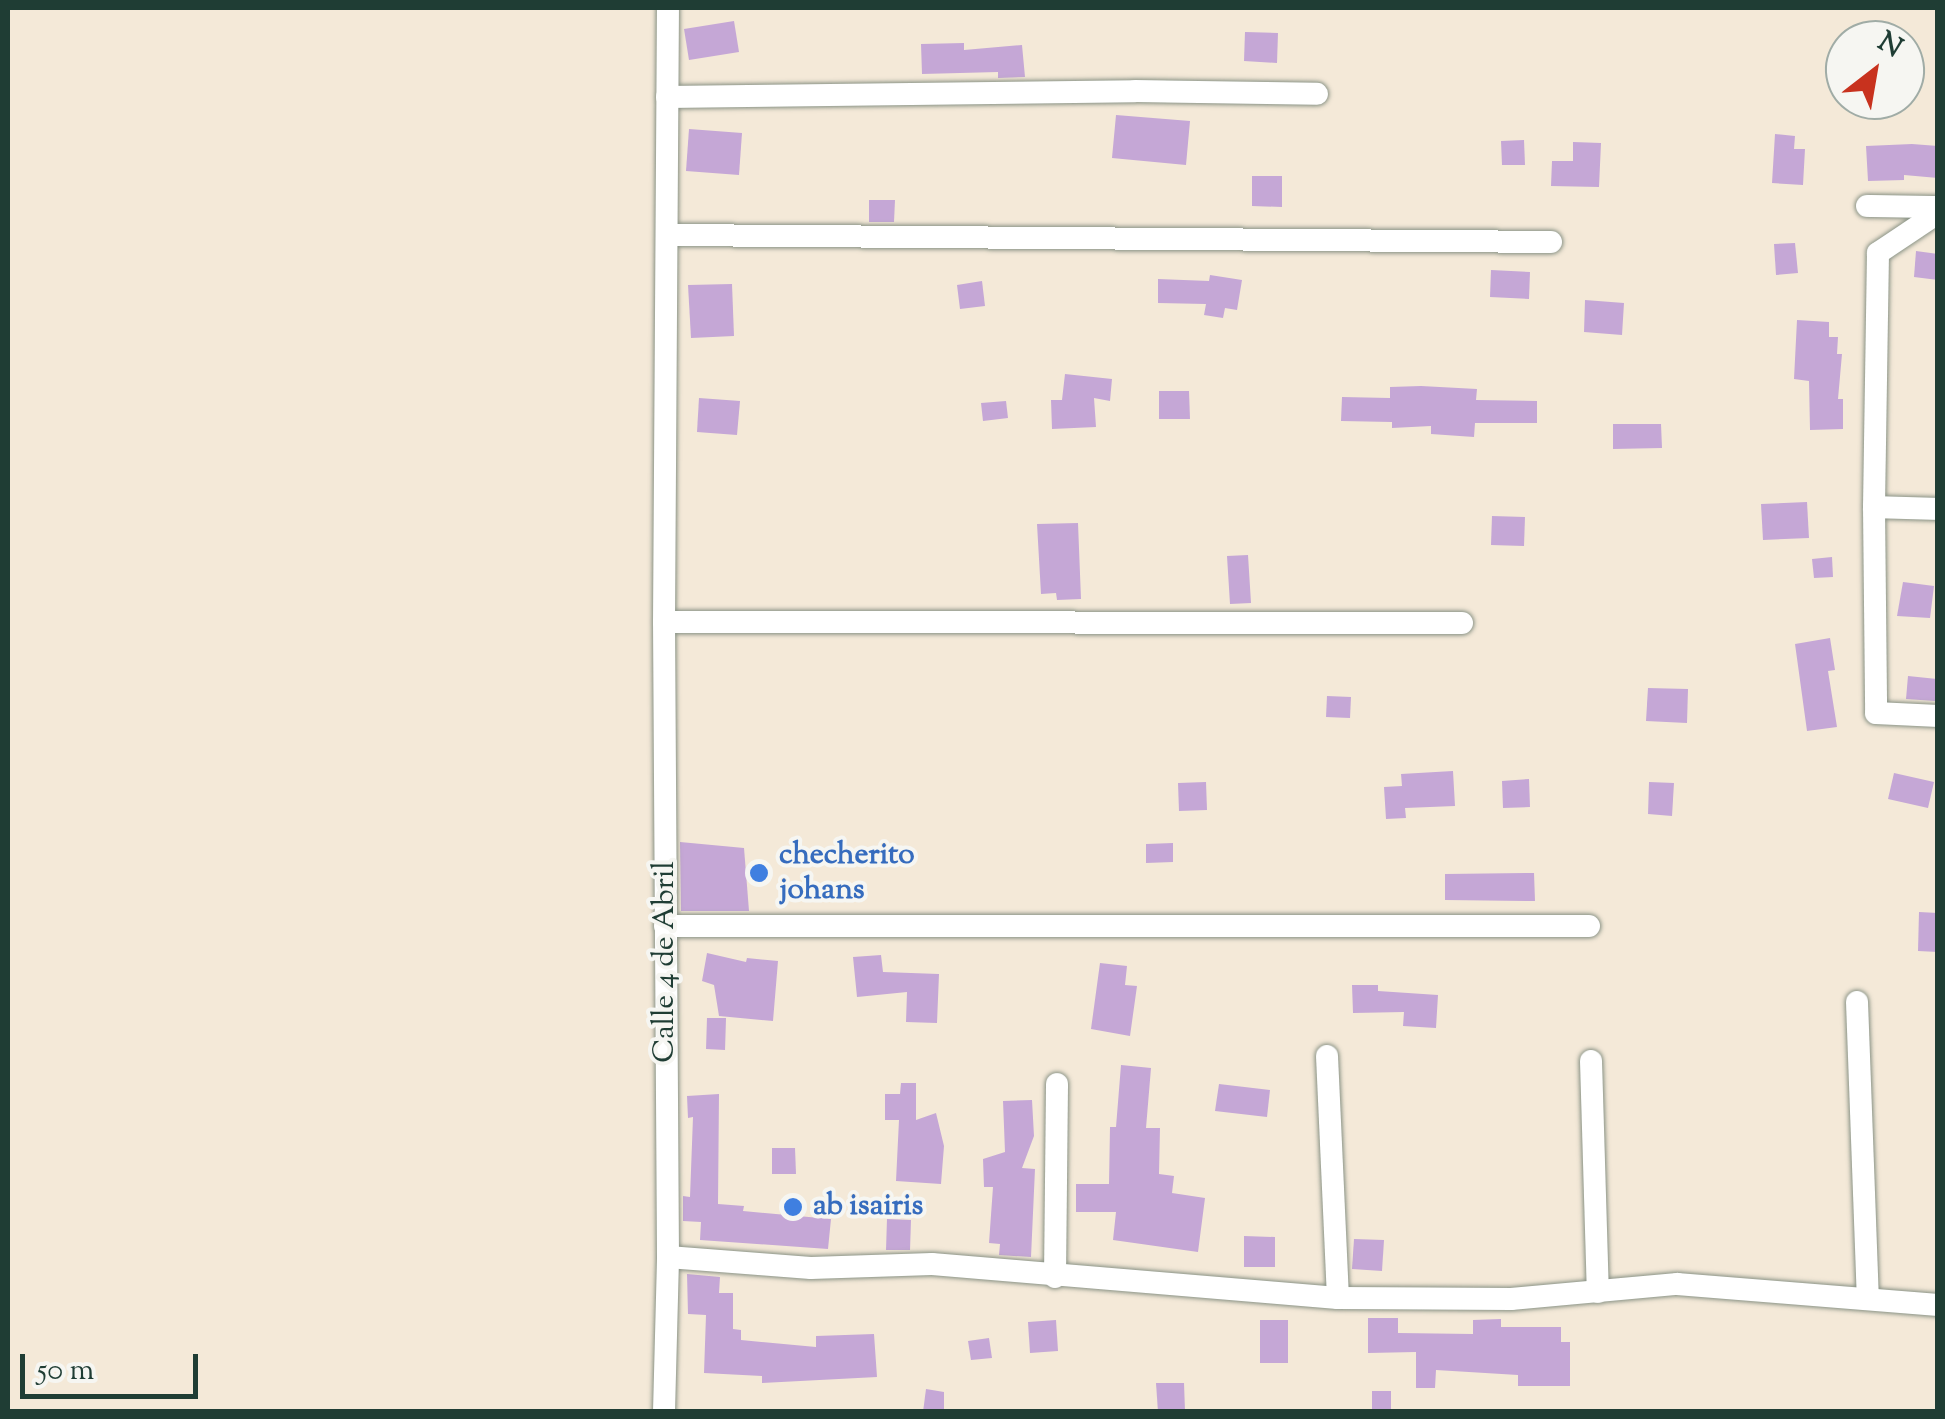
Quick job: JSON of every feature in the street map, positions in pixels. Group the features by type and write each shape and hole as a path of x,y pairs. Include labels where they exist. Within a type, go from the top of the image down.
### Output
{"street":[{"name":"Calle 4 de Abril","path":"664,1412 668,1257 664,622 668,8"},
{"path":"667,97 1136,90 1317,94"},
{"path":"1866,206 1938,210"},
{"path":"1938,210 1878,252 1874,507 1876,713 1938,716"},
{"path":"668,234 1550,242"},
{"path":"1874,507 1938,509"},
{"path":"664,622 1462,623"},
{"path":"665,926 1588,926"},
{"path":"1857,1002 1868,1298"},
{"path":"1327,1056 1338,1298"},
{"path":"1591,1061 1598,1292"},
{"path":"1056,1276 1057,1084"},
{"path":"668,1257 811,1268 932,1264 1338,1298 1511,1299 1677,1284 1938,1305"}],"building":[{"path":"734,21 739,52 689,60 684,29"},
{"path":"1245,32 1278,33 1277,63 1244,61"},
{"path":"964,43 964,50 1022,45 1025,77 998,78 998,72 922,74 921,44"},
{"path":"1116,115 1190,121 1186,165 1112,158"},
{"path":"689,129 742,133 739,175 686,171"},
{"path":"1775,134 1795,136 1794,149 1805,149 1803,185 1772,183"},
{"path":"1524,140 1525,165 1502,165 1501,141"},
{"path":"1573,142 1601,143 1599,187 1551,186 1552,161 1573,161"},
{"path":"1866,146 1938,146 1938,178 1904,175 1904,180 1868,181"},
{"path":"1252,176 1282,176 1282,207 1252,206"},
{"path":"869,200 895,200 894,222 869,222"},
{"path":"1795,243 1798,273 1776,275 1774,244"},
{"path":"1916,251 1938,254 1938,280 1914,277"},
{"path":"1491,270 1530,272 1529,299 1490,297"},
{"path":"1210,275 1242,280 1237,310 1225,308 1223,318 1204,315 1206,304 1158,303 1158,279 1209,281"},
{"path":"982,281 985,306 960,309 957,285"},
{"path":"732,284 734,336 691,338 688,285"},
{"path":"1585,300 1624,303 1622,335 1584,332"},
{"path":"1797,320 1829,322 1829,337 1838,337 1837,354 1842,354 1838,399 1843,399 1843,429 1810,430 1809,381 1794,379"},
{"path":"1065,374 1112,379 1110,401 1094,398 1096,427 1052,429 1051,400 1062,400"},
{"path":"1390,387 1477,389 1476,400 1537,401 1537,423 1475,423 1474,437 1431,434 1431,426 1392,428 1392,422 1341,421 1342,397 1390,398"},
{"path":"1159,391 1189,391 1190,419 1159,419"},
{"path":"699,398 740,401 737,435 697,432"},
{"path":"1006,401 1008,418 983,421 981,403"},
{"path":"1613,424 1661,424 1662,448 1613,449"},
{"path":"1807,502 1809,538 1763,540 1761,504"},
{"path":"1492,516 1525,517 1524,546 1491,545"},
{"path":"1078,523 1081,599 1057,600 1056,593 1041,594 1037,524"},
{"path":"1248,555 1251,603 1230,604 1227,556"},
{"path":"1832,557 1833,577 1814,578 1812,559"},
{"path":"1903,582 1934,586 1930,618 1897,616"},
{"path":"1830,638 1835,670 1828,671 1837,727 1807,731 1795,644"},
{"path":"1908,676 1937,679 1935,701 1906,699"},
{"path":"1648,688 1688,689 1687,723 1646,721"},
{"path":"1327,696 1351,697 1350,718 1326,717"},
{"path":"1453,771 1455,806 1405,808 1406,818 1386,819 1384,787 1402,786 1401,774"},
{"path":"1894,773 1934,782 1928,808 1888,799"},
{"path":"1529,779 1530,807 1503,808 1502,781"},
{"path":"1206,782 1207,810 1179,811 1178,783"},
{"path":"1649,782 1674,783 1672,816 1648,814"},
{"path":"680,842 744,848 749,911 681,911"},
{"path":"1173,843 1173,862 1146,863 1146,844"},
{"path":"1534,873 1535,901 1445,900 1445,874"},
{"path":"1919,912 1938,913 1938,952 1918,951"},
{"path":"707,953 746,962 747,958 778,961 773,1021 719,1016 714,985 702,981"},
{"path":"881,955 883,972 939,974 937,1023 906,1022 907,992 857,997 853,957"},
{"path":"1100,963 1127,966 1125,985 1137,986 1130,1036 1091,1029"},
{"path":"1352,985 1378,985 1378,991 1438,995 1436,1028 1403,1026 1404,1012 1353,1013"},
{"path":"707,1018 726,1018 725,1050 706,1049"},
{"path":"1121,1065 1151,1068 1146,1128 1160,1128 1159,1174 1174,1176 1172,1193 1205,1198 1198,1252 1113,1240 1116,1212 1076,1212 1076,1184 1109,1184 1110,1127 1116,1127"},
{"path":"901,1083 916,1083 916,1120 936,1113 944,1146 941,1184 896,1181 899,1120 885,1120 885,1094 900,1094"},
{"path":"1219,1084 1270,1090 1267,1117 1215,1111"},
{"path":"719,1094 718,1204 744,1206 743,1211 831,1219 828,1249 700,1240 701,1222 683,1221 683,1196 690,1197 693,1117 688,1118 687,1096"},
{"path":"1032,1100 1034,1136 1022,1168 1035,1169 1031,1257 999,1255 1000,1244 989,1243 993,1187 984,1187 983,1159 1005,1152 1003,1101"},
{"path":"772,1148 795,1148 796,1174 772,1174"},
{"path":"887,1219 911,1220 910,1250 886,1250"},
{"path":"1244,1236 1275,1237 1275,1267 1244,1267"},
{"path":"1354,1239 1384,1240 1382,1271 1352,1269"},
{"path":"687,1274 720,1277 719,1293 733,1293 733,1329 741,1330 741,1340 816,1347 816,1336 874,1334 877,1377 762,1383 762,1376 704,1373 706,1315 688,1314"},
{"path":"1368,1318 1398,1318 1398,1333 1473,1334 1473,1320 1501,1319 1501,1327 1561,1327 1561,1342 1570,1342 1570,1386 1518,1386 1518,1375 1436,1370 1435,1388 1416,1388 1416,1352 1368,1353"},
{"path":"1056,1320 1058,1351 1030,1353 1028,1322"},
{"path":"1260,1320 1288,1320 1288,1363 1260,1363"},
{"path":"989,1338 992,1358 971,1360 968,1341"},
{"path":"1156,1383 1184,1383 1185,1411 1158,1412"},
{"path":"926,1389 944,1392 944,1412 923,1412"},
{"path":"1372,1391 1391,1391 1391,1412 1372,1412"}],"place":[{"name":"checherito johans","path":"759,873"},
{"name":"ab isairis","path":"793,1207"}]}
